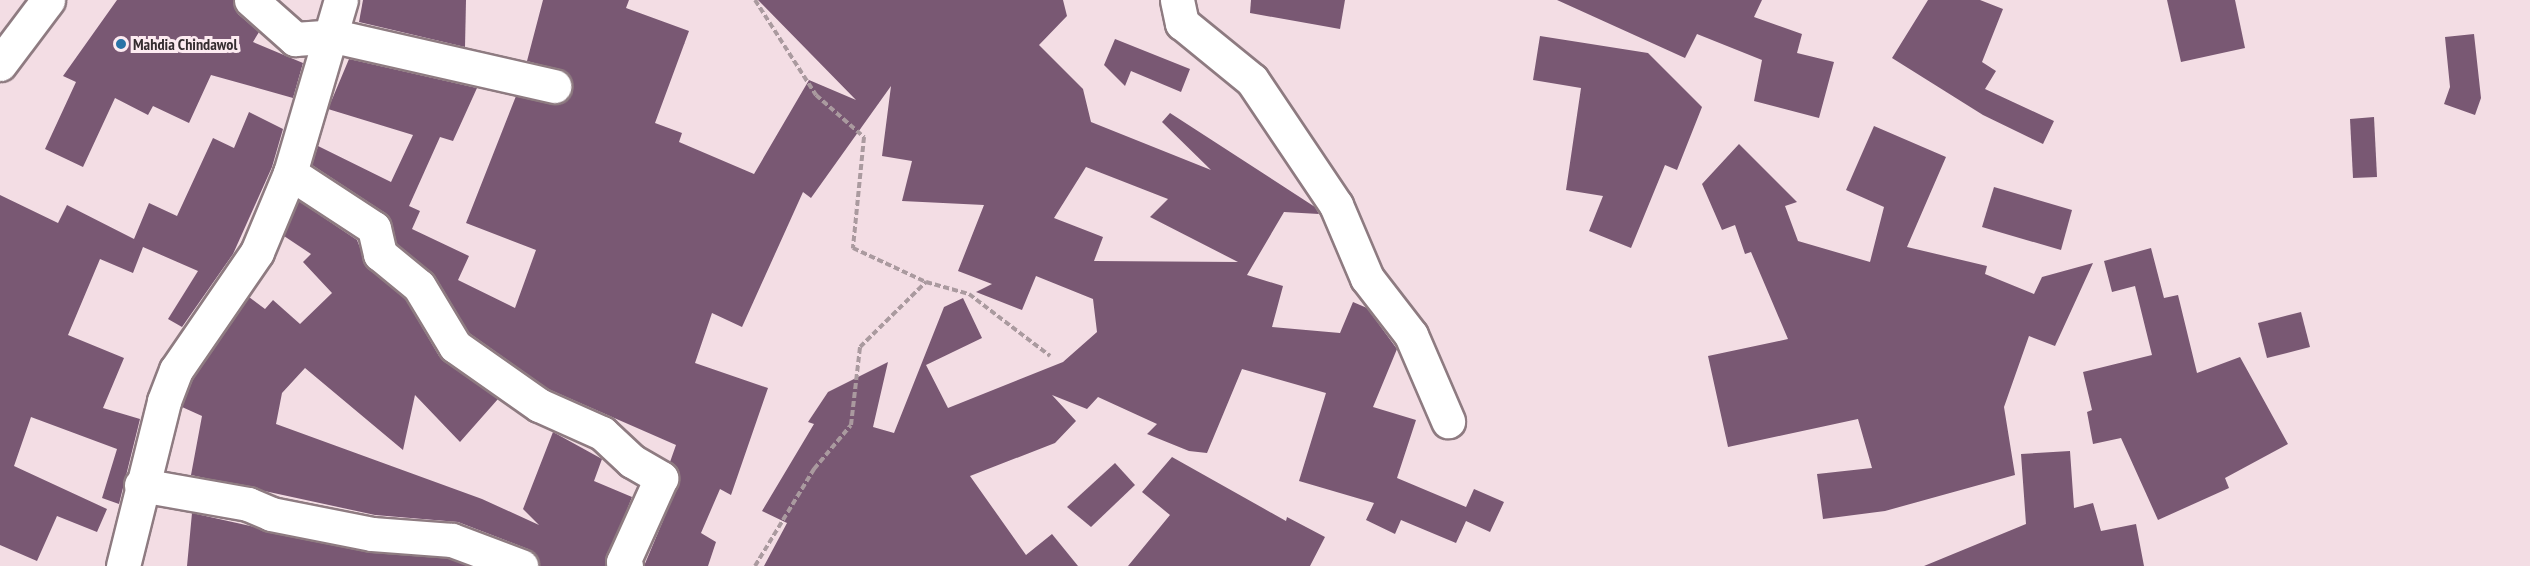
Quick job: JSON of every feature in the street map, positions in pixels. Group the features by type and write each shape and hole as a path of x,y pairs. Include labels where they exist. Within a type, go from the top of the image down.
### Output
{"street":[{"path":"0,64 48,0"},
{"path":"251,0 295,39 334,36 554,86"},
{"path":"123,566 141,485 176,370 257,252 290,173 334,36 341,0"},
{"path":"1177,0 1182,23 1252,80 1336,205 1367,278 1411,335 1448,421"},
{"path":"290,173 374,228 380,254 419,286 456,346 539,405 602,433 632,461 661,478 623,561 626,566"},
{"path":"141,485 248,504 271,514 372,534 452,540 521,566"}],"path":[{"path":"755,0 816,95 864,137 853,248 926,282 969,294 1050,356"},
{"path":"755,566 814,469 851,425 860,347 926,282"}],"building":[{"path":"117,0 233,0 238,14 259,32 253,42 303,63 293,98 211,75 189,123 153,106 148,115 115,98 83,167 45,149 76,82 63,76"},
{"path":"363,0 466,0 465,47 359,22"},
{"path":"543,0 629,0 626,8 689,31 655,123 682,133 679,142 754,174 809,80 856,100 758,0 1063,0 1067,16 1039,45 1083,89 1091,122 1211,170 1162,122 1170,113 1315,207 1319,214 1284,212 1247,275 1283,286 1272,327 1340,333 1353,302 1367,308 1397,349 1373,407 1416,420 1397,478 1466,507 1474,489 1504,502 1490,532 1466,521 1456,543 1401,520 1395,534 1366,520 1374,503 1299,481 1326,393 1242,369 1207,453 1189,451 1147,434 1157,424 1098,397 1087,409 1052,395 1076,421 1055,443 970,476 1026,555 1052,534 1078,566 764,566 787,523 762,511 814,424 808,422 828,392 888,362 873,427 894,433 944,307 963,298 982,338 926,365 948,408 1063,362 1097,332 1093,299 1036,276 1022,310 976,292 992,284 958,271 984,205 902,201 912,161 882,156 891,86 811,198 803,192 742,327 712,313 695,363 768,388 731,495 720,489 701,533 716,542 708,566 644,566 678,485 677,469 670,462 676,445 548,389 469,333 435,276 397,244 385,213 312,165 318,146 391,182 413,135 328,109 349,59 477,88 453,141 440,137 409,206 420,211 412,229 469,256 458,280 515,308 536,250 466,223 516,96 559,104 572,91 566,72 527,61","holes":["1086,167 1168,199 1150,217 1238,262 1094,261 1103,237 1054,218"]},
{"path":"1251,0 1345,0 1340,29 1250,13"},
{"path":"1557,0 1762,0 1754,17 1802,34 1797,53 1834,62 1819,118 1754,101 1762,60 1697,34 1685,58"},
{"path":"1928,0 1980,0 2003,9 1982,62 1996,71 1985,89 2054,121 2043,144 1983,115 1892,58"},
{"path":"2167,0 2235,0 2245,48 2181,62"},
{"path":"2474,34 2481,98 2475,115 2444,104 2450,87 2445,37"},
{"path":"1540,36 1648,53 1702,107 1677,170 1665,165 1631,248 1589,231 1603,196 1566,190 1581,88 1533,80"},
{"path":"1115,39 1190,69 1181,92 1131,71 1125,86 1104,65"},
{"path":"249,112 283,129 272,167 233,254 182,327 168,319 198,271 143,247 133,273 100,259 68,335 124,358 103,408 140,419 119,504 102,498 117,449 31,417 14,466 107,509 97,532 57,516 37,561 0,545 0,195 58,223 67,205 134,239 149,203 177,216 213,138 234,148"},
{"path":"2374,117 2377,177 2353,178 2350,119"},
{"path":"1874,126 1946,157 1907,247 1987,266 1985,274 2034,294 2042,277 2093,263 2055,346 2029,336 2004,407 2015,475 1885,511 1823,519 1817,474 1872,468 1858,419 1728,447 1708,356 1788,339 1751,252 1745,254 1735,225 1722,230 1702,184 1739,144 1797,202 1785,206 1798,241 1870,262 1884,207 1846,190"},
{"path":"1994,187 2072,210 2061,250 1982,227"},
{"path":"299,201 357,240 368,268 405,298 439,356 498,399 460,442 415,395 403,450 305,368 282,393 276,424 482,499 539,525 523,509 553,432 602,459 594,481 632,497 605,566 539,566 528,549 458,522 375,515 191,475 202,416 182,407 193,379 249,297 265,309 273,300 300,324 332,293 303,262 311,254 284,236"},
{"path":"2151,248 2164,298 2178,295 2197,373 2240,357 2288,444 2225,478 2229,488 2158,520 2121,438 2093,444 2087,412 2092,410 2083,372 2152,355 2135,286 2112,292 2104,261"},
{"path":"2301,312 2310,347 2267,358 2258,323"},
{"path":"2070,451 2074,508 2093,503 2101,531 2136,524 2144,566 1924,566 2026,524 2021,454"},
{"path":"1172,457 1286,521 1287,517 1325,537 1310,566 1128,566 1170,515 1142,492"},
{"path":"1115,463 1135,485 1091,527 1067,507"},
{"path":"192,513 368,552 448,558 468,566 187,566"}],"place":[{"name":"Mahdia Chindawol","path":"121,44"}]}
